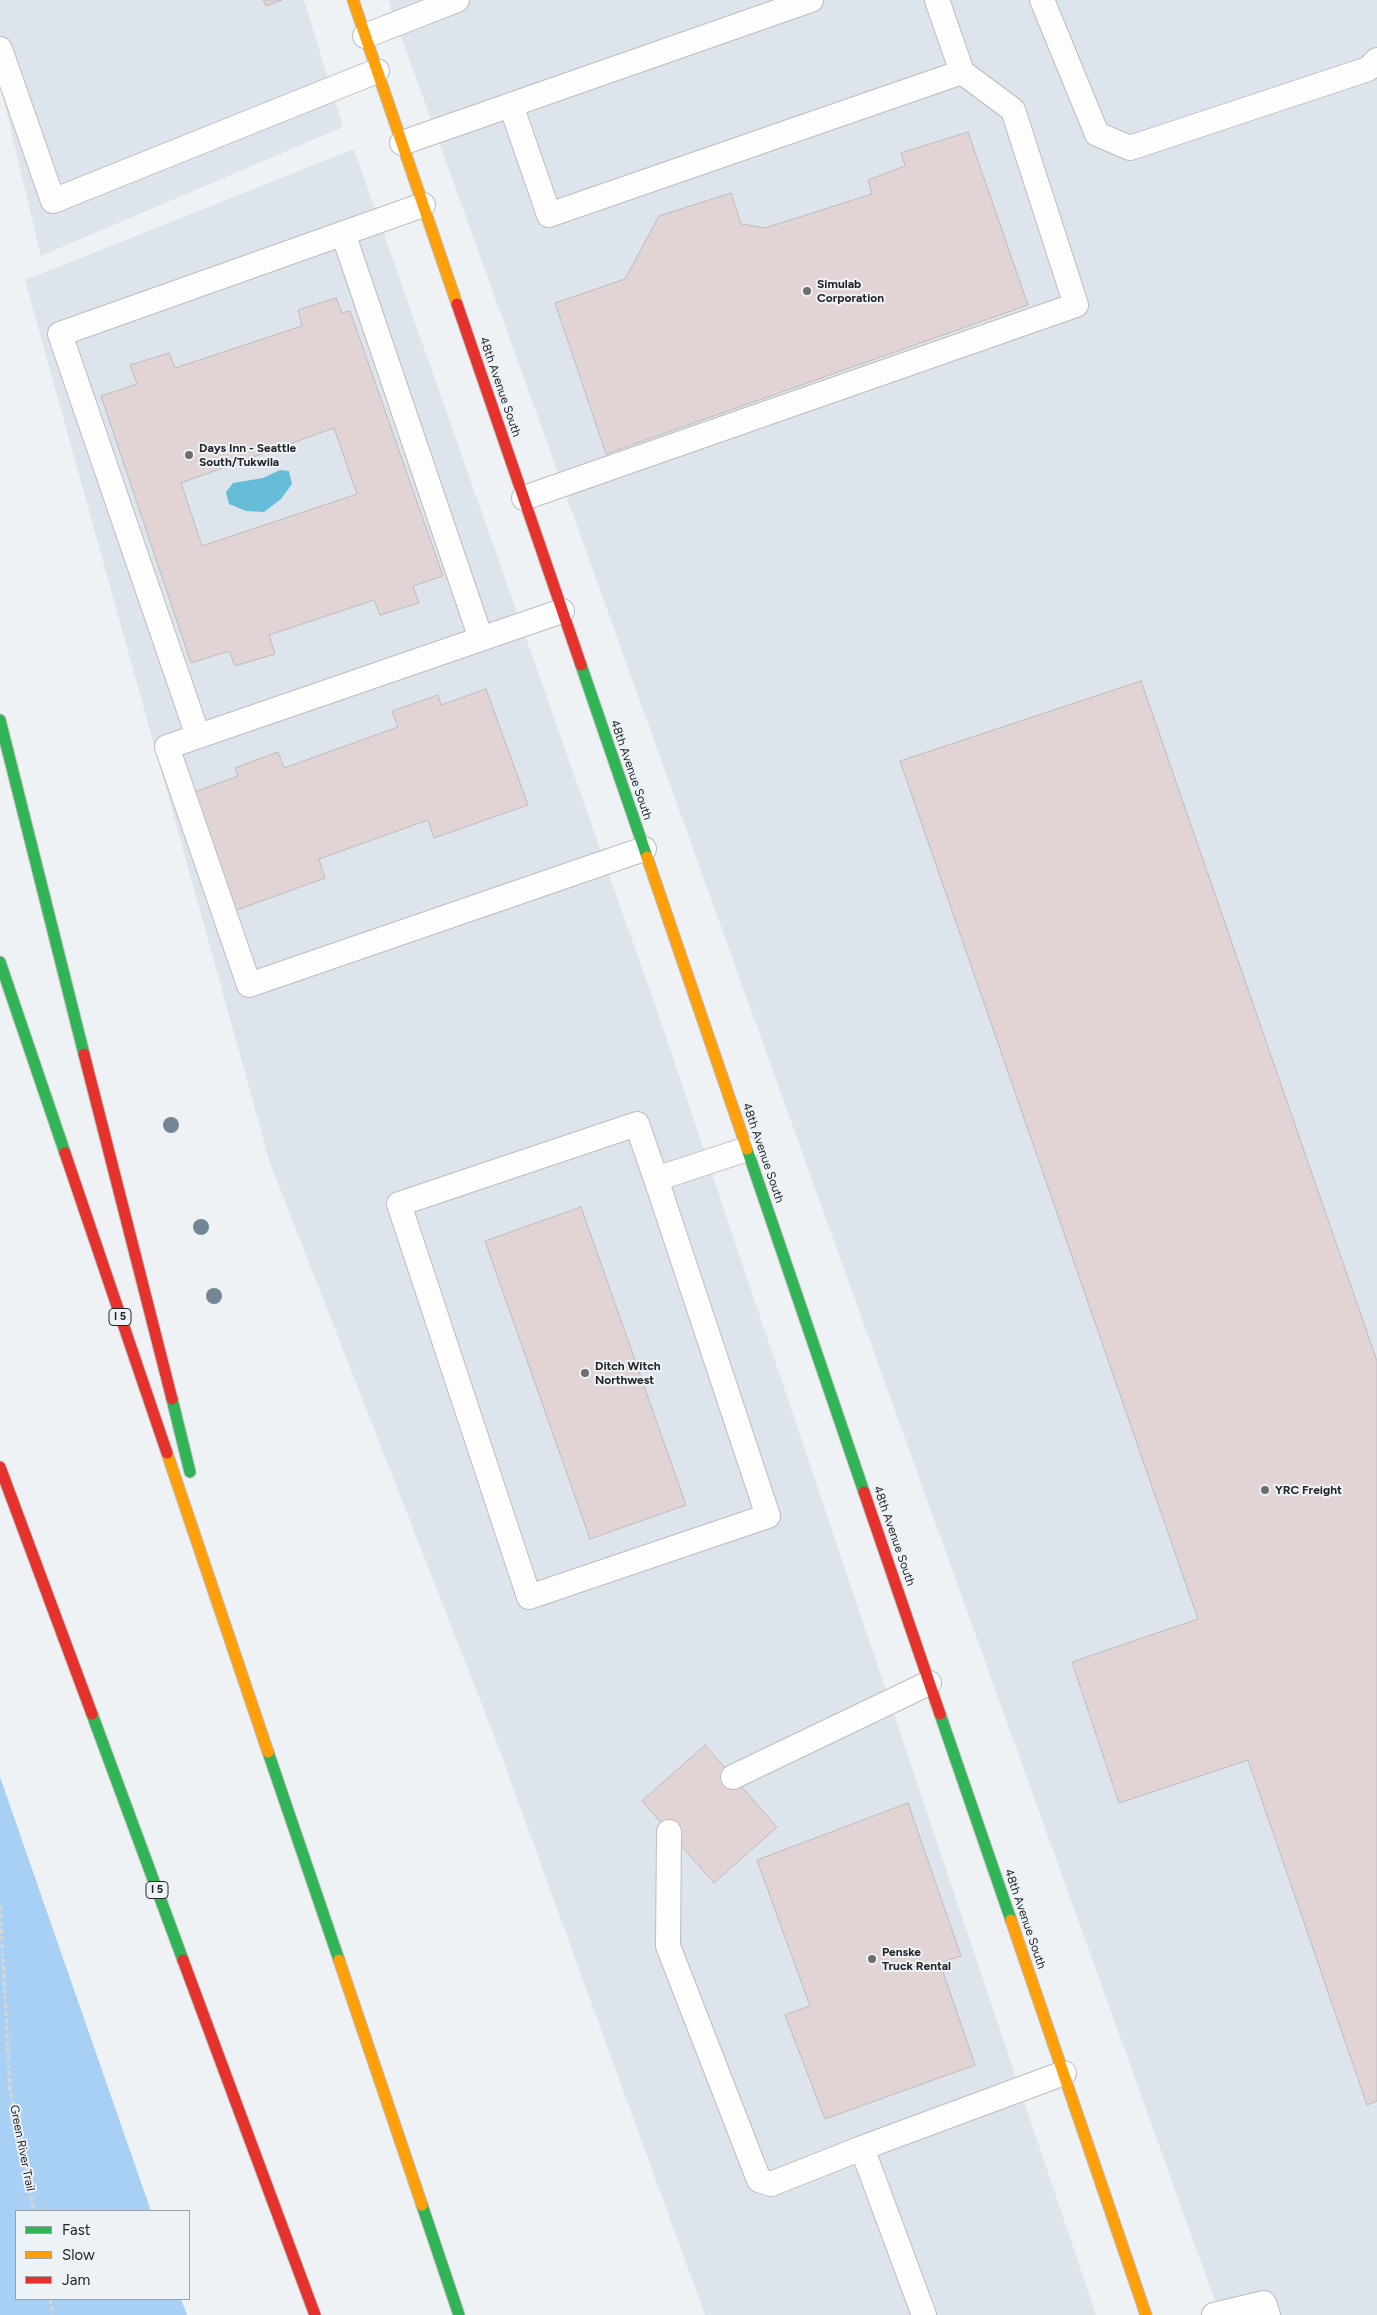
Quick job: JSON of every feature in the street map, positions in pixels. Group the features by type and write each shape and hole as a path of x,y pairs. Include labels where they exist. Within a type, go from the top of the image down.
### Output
{"main road":[{"name":"48th Avenue South","path":"353,0 1146,2315"},
{"path":"0,720 192,1480"},
{"name":"I 5","path":"0,962 459,2315"},
{"name":"I 5","path":"0,1467 315,2315"},
{"path":"202,1518 241,1672"}],"lane":[{"path":"365,36 457,0"},
{"path":"402,143 811,0"},
{"path":"524,498 1076,304 1013,110 962,72 937,0"},
{"path":"1042,0 1097,134 1130,148 1368,70 1377,60"},
{"path":"0,49 53,201 377,70"},
{"path":"511,105 549,215 962,72"},
{"path":"198,736 60,334 423,206"},
{"path":"343,233 482,639"},
{"path":"562,611 168,747 249,985 644,849"},
{"path":"637,1124 656,1179 768,1516 529,1597 399,1204 637,1124"},
{"path":"656,1179 747,1149"},
{"path":"733,1777 929,1683"},
{"path":"670,1832 668,1946 759,2180 772,2184 862,2148 1064,2074"},
{"path":"862,2148 924,2315"},
{"path":"1214,2315 1264,2303 1268,2315"}],"path":[{"name":"Green River Trail","path":"0,1906 10,2088 34,2210"},
{"path":"50,2300 53,2315"}],"shaded area":[{"path":"0,0 304,0 343,127 41,256 0,85"},
{"path":"388,0 1377,0 1377,2315 1220,2315"},
{"path":"354,149 661,1022 1096,2315 705,2315 495,1738 270,1163 25,280"},
{"path":"280,470 289,471 292,484 281,499 264,512 246,511 229,504 226,492 233,483 263,478"},
{"path":"0,1777 151,2210 15,2210 15,2300 181,2300 187,2315 0,2315"}],"building":[{"path":"263,0 282,0 266,6"},
{"name":"Simulab Corporation","path":"968,132 1028,305 606,454 555,303 625,279 659,216 731,193 741,224 765,228 872,194 868,180 905,166 901,153"},
{"name":"Days Inn - Seattle South/Tukwila","path":"336,298 342,313 350,311 443,576 413,586 419,603 380,615 374,600 269,635 275,654 235,666 229,651 191,663 101,396 137,384 130,365 169,353 175,368 302,326 298,310","holes":["334,428 357,494 202,546 181,483"]},
{"name":"YRC Freight","path":"1141,681 1377,1361 1377,2101 1367,2105 1248,1760 1119,1803 1072,1662 1198,1619 900,761"},
{"path":"486,689 528,805 434,838 428,820 319,859 325,878 234,911 192,793 238,776 235,768 278,752 284,768 398,727 392,711 438,695 441,705"},
{"name":"Ditch Witch Northwest","path":"581,1207 686,1505 590,1539 485,1241"},
{"path":"705,1745 777,1827 714,1883 642,1801"},
{"name":"Penske Truck Rental","path":"908,1803 961,1956 940,1963 975,2065 825,2119 785,2015 810,2006 757,1860"}],"traffic: fast":[{"path":"581,665 647,857"},
{"path":"0,720 84,1054"},
{"path":"0,962 65,1153"},
{"path":"747,1149 864,1492"},
{"path":"172,1399 190,1472"},
{"path":"92,1714 183,1960"},
{"path":"940,1714 1011,1920"},
{"path":"268,1752 339,1960"},
{"path":"422,2205 459,2315"}],"traffic: slow":[{"path":"353,0 457,304"},
{"path":"647,857 747,1149"},
{"path":"167,1453 268,1752"},
{"path":"1011,1920 1146,2315"},
{"path":"339,1960 422,2205"}],"traffic: jam":[{"path":"457,304 581,665"},
{"path":"84,1054 172,1399"},
{"path":"65,1153 167,1453"},
{"path":"0,1467 92,1714"},
{"path":"864,1492 940,1714"},
{"path":"183,1960 315,2315"}],"place":[{"name":"Simulab Corporation","path":"807,291"},
{"name":"Days Inn - Seattle South/Tukwila","path":"189,455"},
{"name":"Ditch Witch Northwest","path":"585,1373"},
{"name":"YRC Freight","path":"1265,1490"},
{"name":"Penske Truck Rental","path":"872,1959"}]}
